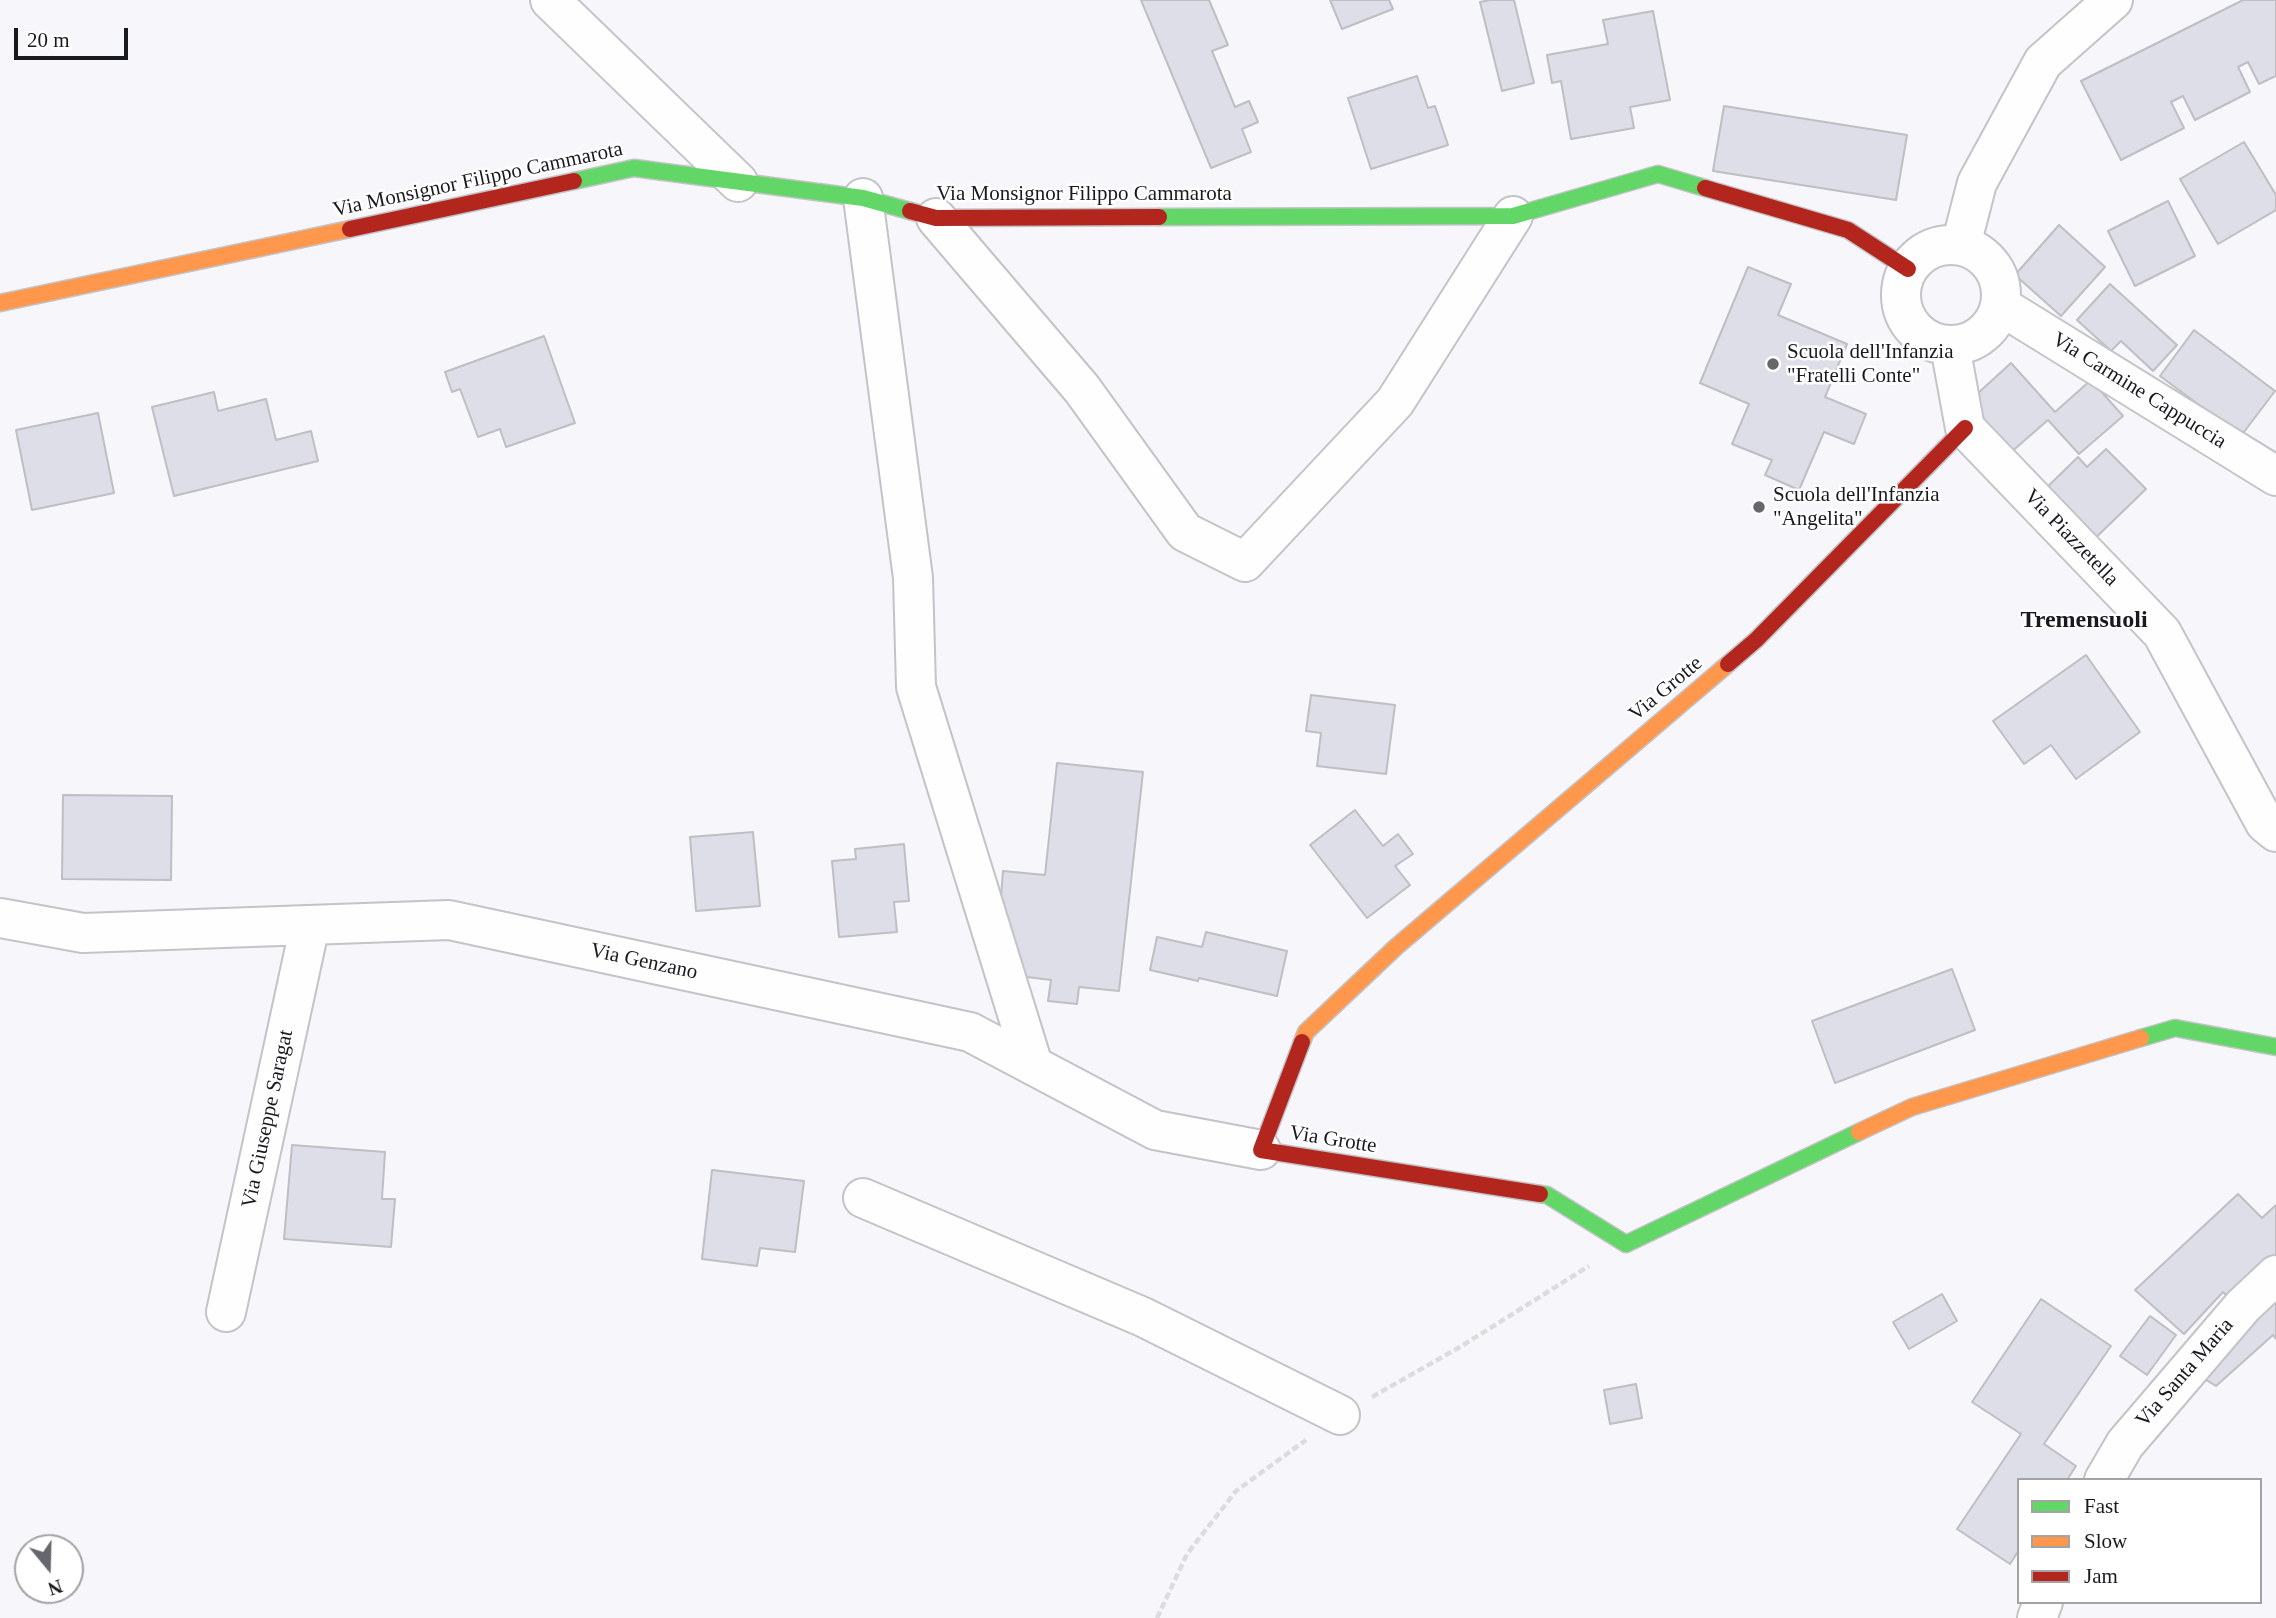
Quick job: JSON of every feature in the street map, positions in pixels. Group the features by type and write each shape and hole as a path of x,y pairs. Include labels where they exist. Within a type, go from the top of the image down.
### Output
{"street":[{"path":"550,0 738,182"},
{"path":"1961,245 1978,183 2043,62 2113,0"},
{"name":"Via Monsignor Filippo Cammarota","path":"0,303 634,168 863,198 936,218 1513,216 1658,174 1849,230 1908,269"},
{"path":"863,198 913,578 916,687 1033,1065"},
{"path":"936,218 1082,389 1185,532 1245,562 1395,402 1513,216"},
{"path":"1945,245 1961,245 1979,253 1994,267 2001,285 2001,306 1995,322 1983,335 1968,343 1950,346 1933,342 1918,333 1907,319 1901,303 1902,285 1908,269 1918,257 1945,245"},
{"name":"Via Carmine Cappuccia","path":"2001,306 2276,476"},
{"path":"1950,346 1965,428"},
{"name":"Via Piazzetella","path":"1965,428 2162,633 2265,823 2276,832"},
{"name":"Via Grotte","path":"1965,428 1756,639 1396,947 1306,1032 1261,1150 1547,1195 1626,1244 1912,1107 2175,1028 2276,1047"},
{"name":"Via Genzano","path":"0,918 83,933 449,920 970,1032 1156,1130 1261,1150"},
{"name":"Via Giuseppe Saragat","path":"226,1312 310,925"},
{"path":"863,1198 1143,1317 1340,1415"},
{"name":"Via Santa Maria","path":"2105,1478 2125,1444 2243,1306 2276,1275"}],"building":[{"path":"1141,0 1209,0 1228,45 1212,51 1235,107 1249,101 1258,122 1242,129 1251,152 1211,168"},
{"path":"1330,0 1389,0 1393,9 1342,29"},
{"path":"1514,0 1534,83 1502,91 1480,2"},
{"path":"2243,0 2276,0 2276,76 2259,84 2248,62 2238,67 2250,92 2195,120 2183,96 2171,102 2184,128 2121,160 2081,81"},
{"path":"1653,11 1670,100 1630,107 1634,128 1571,139 1561,81 1552,83 1547,55 1608,44 1603,20"},
{"path":"1417,76 1428,108 1435,106 1448,145 1371,169 1348,98"},
{"path":"1724,106 1907,135 1896,200 1713,171"},
{"path":"2244,142 2276,195 2276,210 2218,244 2180,179"},
{"path":"2168,201 2195,256 2135,286 2108,231"},
{"path":"2059,225 2105,267 2061,316 2015,275"},
{"name":"Scuola dell'Infanzia \"Fratelli Conte\"","path":"1748,267 1791,284 1778,315 1847,344 1825,397 1866,414 1854,444 1824,432 1799,490 1765,475 1772,460 1732,444 1749,404 1700,383"},
{"path":"2110,284 2177,345 2153,371 2121,341 2111,351 2077,320"},
{"path":"2194,330 2275,391 2241,436 2160,376"},
{"path":"544,336 575,423 506,447 500,429 478,437 460,389 452,392 445,372"},
{"path":"2011,363 2055,412 2091,380 2123,416 2079,454 2048,420 2009,454 1965,405"},
{"path":"214,392 218,411 266,399 276,440 311,431 318,461 174,496 152,407"},
{"path":"98,413 114,493 32,510 16,430"},
{"path":"2106,449 2146,489 2085,548 2037,497 2078,457 2087,467"},
{"path":"2086,655 2140,732 2076,779 2051,745 2024,764 1993,721"},
{"path":"1311,695 1395,705 1386,774 1317,766 1321,733 1306,731"},
{"path":"1057,763 1143,772 1119,991 1079,987 1077,1004 1048,1001 1051,980 995,973 1003,871 1045,875"},
{"path":"63,795 172,796 171,880 62,879"},
{"path":"1355,810 1383,846 1398,834 1413,854 1395,866 1410,885 1367,918 1310,845"},
{"path":"753,832 760,906 696,911 690,837"},
{"path":"904,844 909,901 894,902 897,932 839,937 832,861 856,859 855,849"},
{"path":"1206,932 1287,951 1277,996 1150,970 1157,937 1202,947"},
{"path":"1952,969 1975,1030 1835,1083 1812,1021"},
{"path":"292,1145 385,1152 382,1199 395,1199 391,1247 284,1239"},
{"path":"712,1170 804,1181 795,1252 760,1248 757,1266 702,1259"},
{"path":"2238,1194 2262,1218 2276,1205 2276,1263 2234,1303 2223,1292 2184,1334 2135,1290"},
{"path":"2276,1293 2276,1339 2273,1335 2216,1386 2198,1375"},
{"path":"1942,1294 1957,1321 1909,1349 1893,1322"},
{"path":"2041,1299 2111,1346 2044,1444 2076,1466 2068,1478 2017,1478 2017,1553 2010,1564 1957,1529 2021,1434 1972,1402"},
{"path":"2150,1316 2176,1335 2147,1375 2120,1356"},
{"path":"1636,1384 1642,1418 1610,1424 1604,1390"}],"traffic: fast":[{"path":"574,181 634,168 863,198 910,211"},
{"path":"1159,217 1513,216 1658,174 1705,188"},
{"path":"2141,1038 2175,1028 2276,1047"},
{"path":"1540,1194 1547,1195 1626,1244 1859,1132"}],"traffic: slow":[{"path":"0,303 350,229"},
{"path":"1302,1042 1306,1032 1396,947 1728,664"},
{"path":"1859,1132 1912,1107 2141,1038"}],"traffic: jam":[{"path":"350,229 574,181"},
{"path":"1705,188 1848,230 1908,269"},
{"path":"910,211 936,218 1159,217"},
{"path":"1728,664 1756,640 1965,428"},
{"path":"1302,1042 1261,1150 1540,1194"}],"place":[{"name":"Scuola dell'Infanzia \"Fratelli Conte\"","path":"1773,364"},
{"name":"Scuola dell'Infanzia \"Angelita\"","path":"1759,507"}],"district":[{"name":"Tremensuoli","path":"2084,621"}]}
